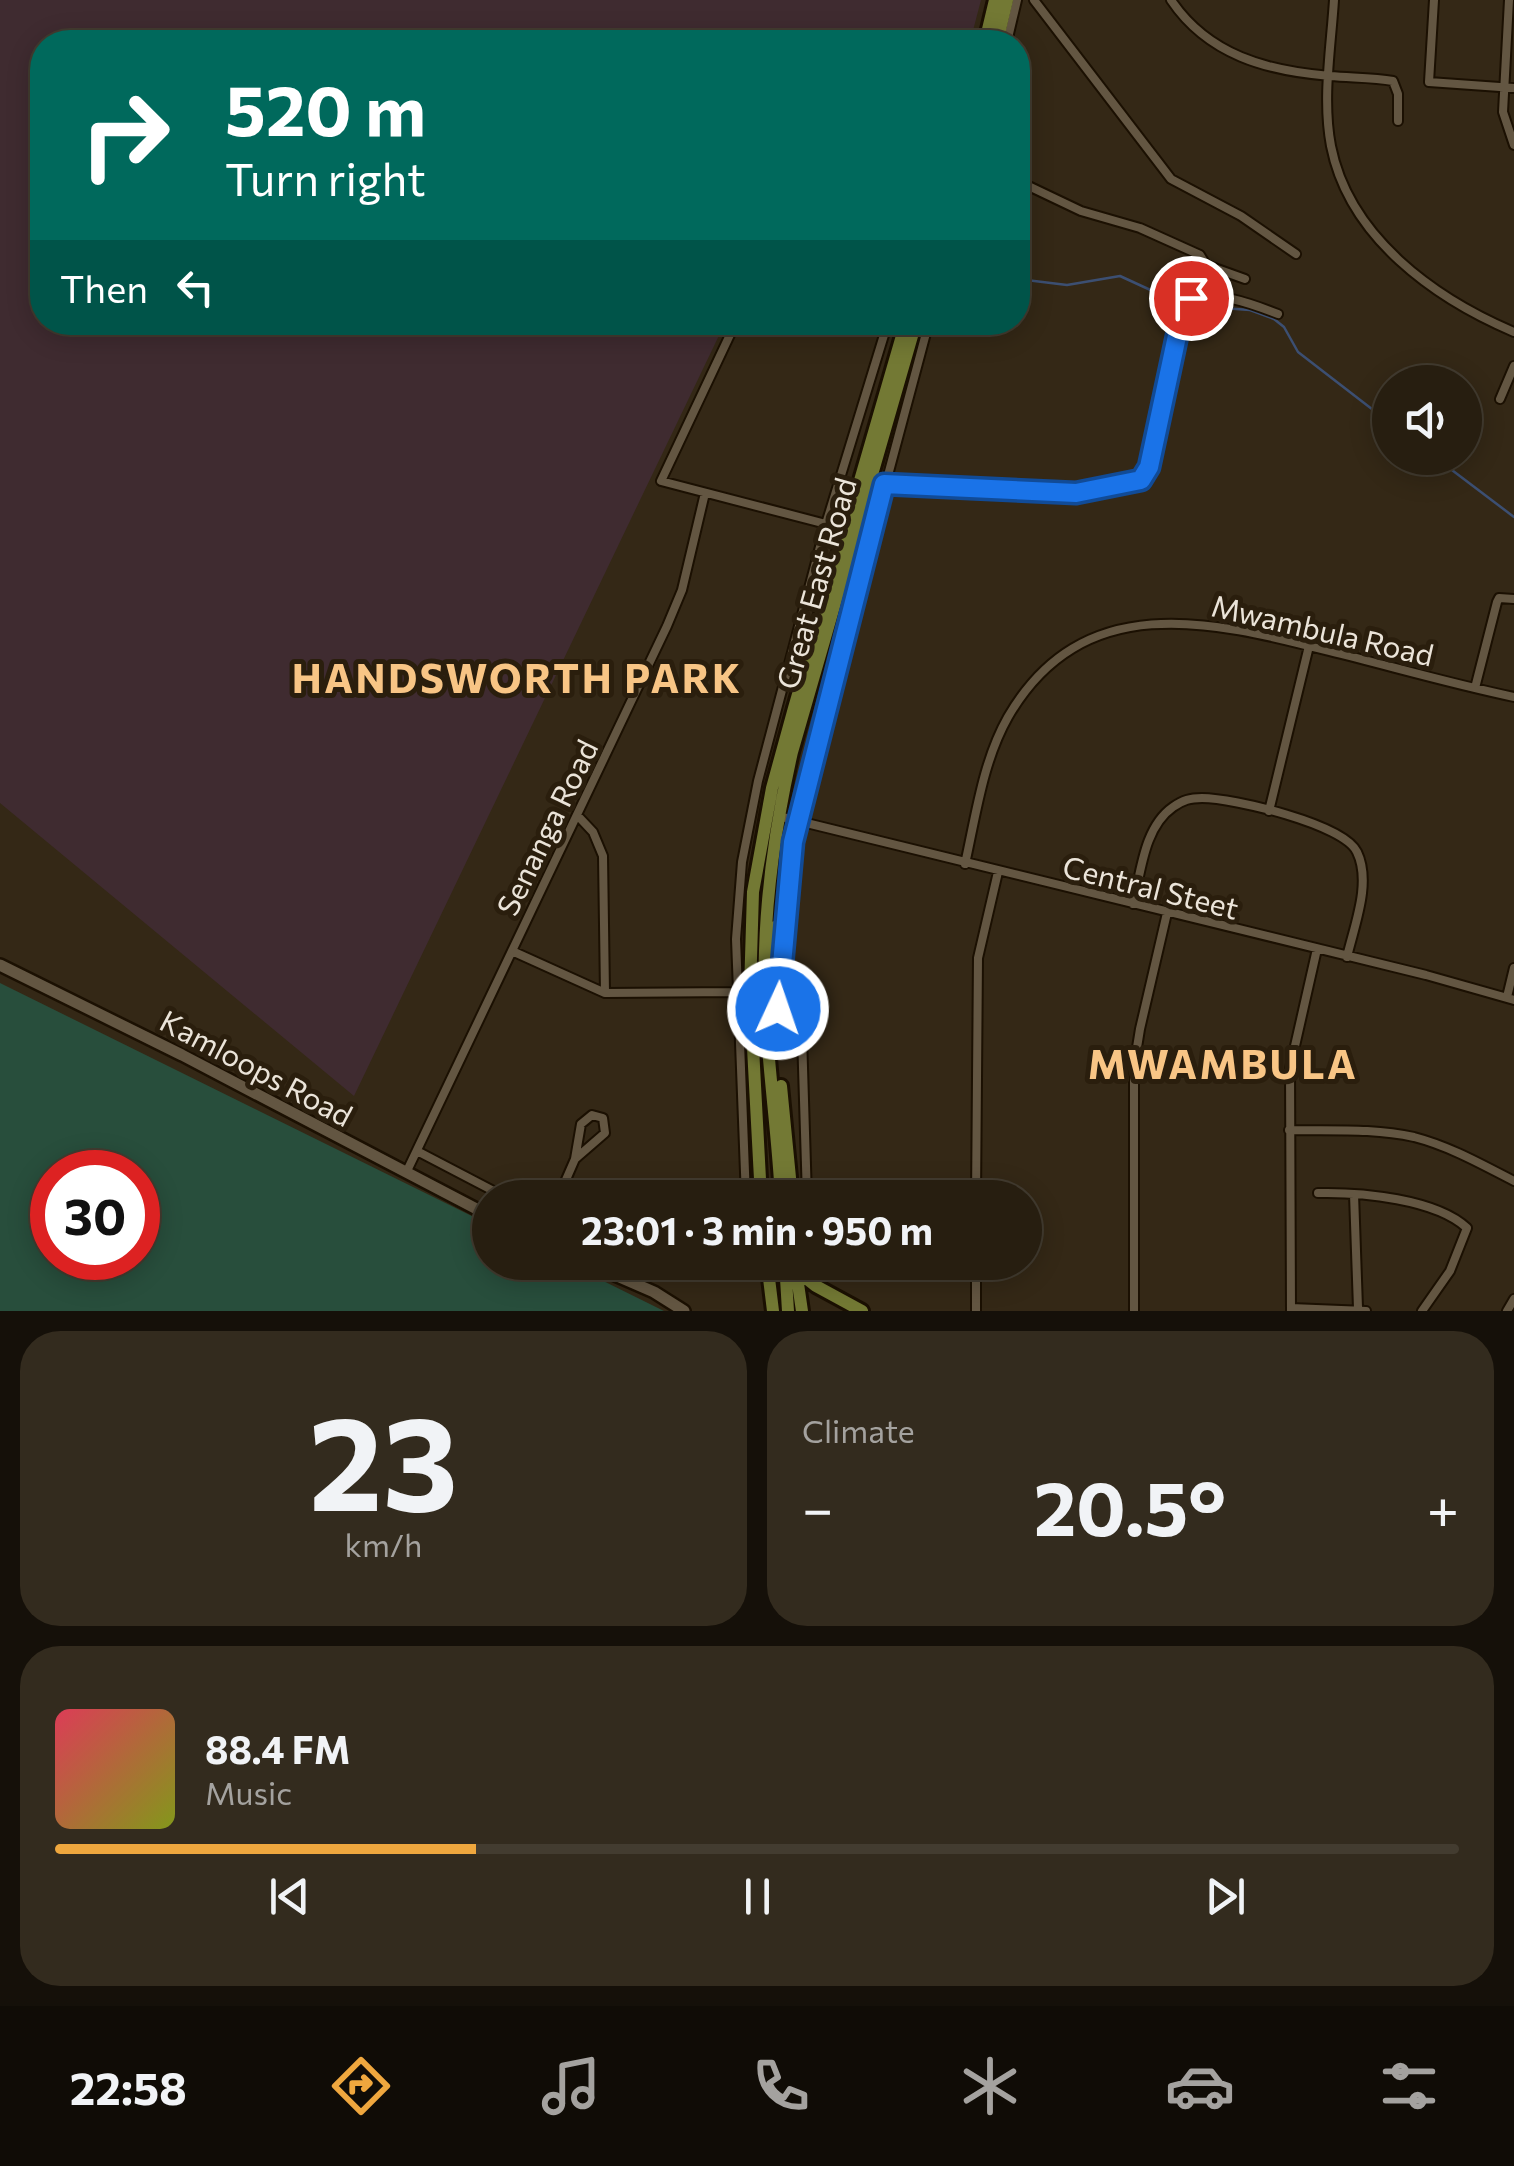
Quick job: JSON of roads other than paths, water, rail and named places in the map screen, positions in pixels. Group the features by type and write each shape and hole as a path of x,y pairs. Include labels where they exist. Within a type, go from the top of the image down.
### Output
{"main road":[{"path":"988,30 995,0"},
{"path":"1000,30 1007,0"},
{"name":"Great East Road","path":"777,1180 757,952 772,815 799,690 902,335"},
{"name":"Great East Road","path":"772,815 877,482 913,335"},
{"name":"Great East Road","path":"761,1180 750,959 752,892 767,859"},
{"name":"Great East Road","path":"767,859 775,894 772,1000 790,1180"},
{"name":"Kamloops Road","path":"0,964 472,1207"},
{"path":"631,1280 684,1311"},
{"path":"769,1280 786,1310"},
{"path":"786,1310 788,1280"},
{"path":"786,1310 788,1280"},
{"path":"808,1280 862,1311"},
{"path":"763,1311 770,1284"}],"street":[{"path":"1010,30 1017,0"},
{"path":"1034,0 1170,179 1241,216 1296,254"},
{"path":"1171,0 1200,34 1224,50 1282,71 1393,81 1398,94 1398,121"},
{"path":"1334,0 1328,117 1332,148 1348,193 1374,234 1394,255 1455,302 1514,332"},
{"path":"1434,0 1429,82 1514,88"},
{"path":"1509,0 1503,112 1514,145"},
{"path":"1030,187 1082,211 1140,228 1200,255 1206,266 1245,279"},
{"path":"877,482 1076,493 1141,480 1149,467 1187,302 1198,296 1248,304 1278,314"},
{"path":"730,335 661,481 826,524"},
{"path":"745,1180 737,992 738,904 751,810 826,524 884,335"},
{"path":"807,1180 802,1035 782,1016 778,1000 788,884 798,820 877,482 926,335"},
{"path":"1500,399 1514,366"},
{"name":"Senanga Road","path":"406,1173 682,590 705,493"},
{"path":"1475,688 1497,602 1500,598 1514,599"},
{"name":"Mwambula Road","path":"965,864 993,751 1006,720 1034,680 1066,651 1121,629 1173,622 1226,626 1514,698"},
{"path":"1269,810 1310,646"},
{"path":"1133,904 1148,844 1170,809 1188,798 1206,797 1269,810 1332,829 1346,837 1356,850 1362,868 1362,887 1348,958"},
{"name":"Central Steet","path":"751,810 1511,998"},
{"path":"576,815 593,832 603,856 606,992"},
{"path":"976,1180 978,958 998,872"},
{"path":"1134,1311 1134,1066 1168,912"},
{"path":"1317,949 1291,1058 1292,1310 1362,1310 1354,1194"},
{"path":"512,951 606,992 737,992"},
{"path":"1511,998 1514,968"},
{"path":"566,1180 575,1159 581,1124 592,1116 603,1118 604,1133 575,1159"},
{"path":"1289,1130 1413,1137 1460,1153 1514,1180"},
{"path":"417,1150 473,1180"},
{"path":"1318,1194 1354,1194 1429,1207 1454,1216 1467,1228 1450,1271 1422,1311"},
{"path":"976,1280 976,1311"},
{"path":"1507,1311 1514,1299"}],"waterway":[{"path":"1030,280 1067,285 1120,276 1170,299"},
{"path":"1194,306 1250,310 1274,319 1284,327 1298,352 1372,409"},
{"path":"1458,475 1514,517"}],"district":[{"name":"HANDSWORTH PARK","path":"517,676"},
{"name":"MWAMBULA","path":"1223,1062"}]}
